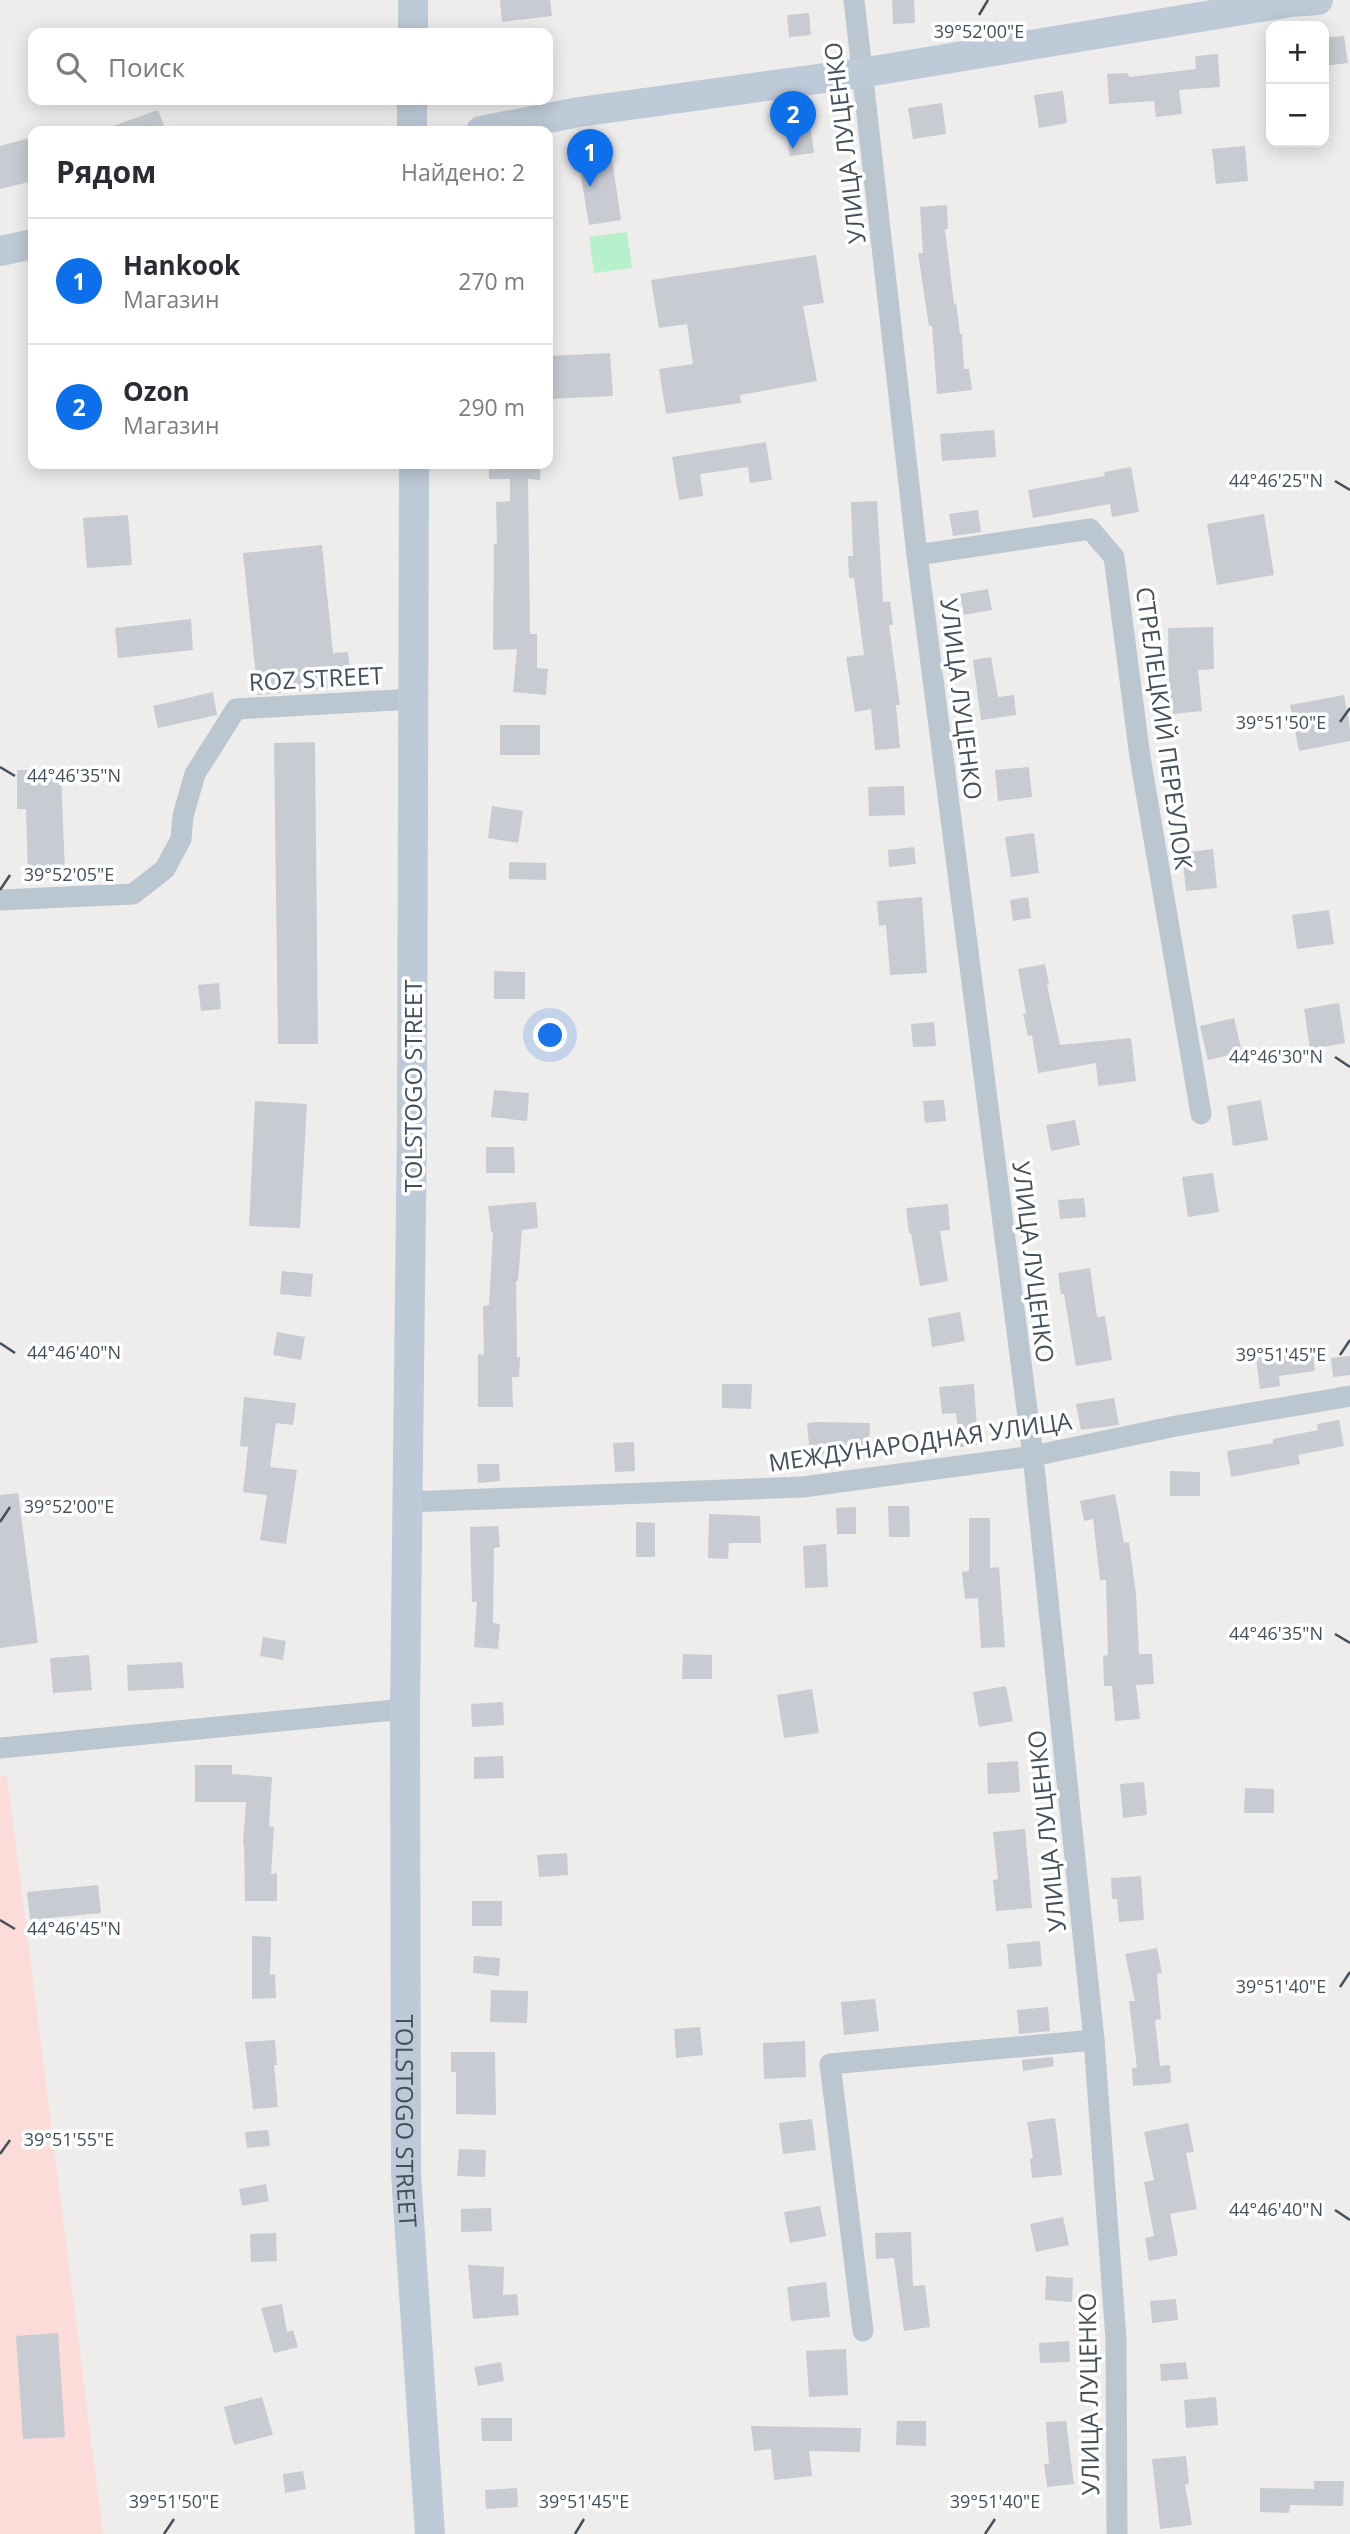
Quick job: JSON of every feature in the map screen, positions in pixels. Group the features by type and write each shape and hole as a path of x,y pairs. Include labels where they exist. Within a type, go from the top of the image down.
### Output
{"main road":[{"path":"413,0 413,28"},
{"path":"507,126 579,112 861,73 1300,1"},
{"path":"412,105 412,126"},
{"path":"0,251 28,245"},
{"name":"TOLSTOGO STREET","path":"414,469 405,1709 406,2174 430,2534"}],"street":[{"name":"УЛИЦА ЛУЦЕНКО","path":"854,0 917,555 1033,1456 1094,2040 1116,2339 1117,2534"},
{"name":"СТРЕЛЕЦКИЙ ПЕРЕУЛОК","path":"917,555 1090,529 1114,557 1140,757 1201,1114"},
{"name":"ROZ STREET","path":"0,900 133,894 165,869 181,839 183,816 195,774 236,709 414,699"},
{"name":"МЕЖДУНАРОДНАЯ УЛИЦА","path":"408,1502 803,1487 1033,1456 1176,1426 1350,1396"},
{"path":"0,1748 405,1709"},
{"path":"863,2331 830,2064 1094,2040"}],"shaded area":[{"path":"7,1776 103,2534 0,2534 0,1777"}],"green space":[{"path":"627,232 632,268 594,273 589,237"}],"building":[{"path":"500,0 550,0 552,16 502,22"},
{"path":"892,0 914,0 915,23 893,24"},
{"path":"809,13 811,35 789,37 787,15"},
{"path":"1344,36 1348,63 1329,65 1329,38"},
{"path":"1218,54 1220,87 1179,90 1182,114 1156,117 1154,101 1109,104 1107,74 1128,73 1129,77 1196,69 1195,56"},
{"path":"1063,91 1067,123 1039,128 1034,95"},
{"path":"942,103 946,134 913,139 908,108"},
{"path":"158,110 164,126 113,126"},
{"path":"810,124 814,153 790,156 786,127"},
{"path":"28,138 28,182 0,189 0,146"},
{"path":"1245,146 1248,181 1216,184 1212,149"},
{"path":"612,159 621,220 589,225 579,164"},
{"path":"947,205 948,229 945,229 954,304 956,303 962,334 964,369 969,369 972,390 937,394 932,326 929,326 918,253 923,253 920,207"},
{"path":"816,255 824,303 803,306 817,381 740,395 741,403 666,414 659,369 693,364 687,324 659,328 651,280"},
{"path":"610,353 613,396 553,399 553,356"},
{"path":"994,430 996,457 942,461 940,434"},
{"path":"766,442 772,480 750,483 748,467 700,474 703,496 679,500 672,457"},
{"path":"1131,467 1139,512 1112,517 1110,504 1033,518 1028,490 1105,476 1104,472"},
{"path":"489,469 541,469 540,480 528,479 530,634 537,634 537,668 548,669 546,695 513,692 517,649 493,650 496,502 510,501 510,479 489,479"},
{"path":"877,501 883,602 890,601 893,625 889,625 900,705 896,705 900,748 875,750 871,709 855,712 846,657 864,655 854,578 849,578 848,556 853,556 851,502"},
{"path":"978,510 981,532 953,536 949,514"},
{"path":"1264,514 1274,575 1217,585 1207,524"},
{"path":"128,515 132,565 87,568 83,518"},
{"path":"322,545 333,653 348,652 352,686 258,695 243,553"},
{"path":"988,589 992,610 964,615 960,594"},
{"path":"191,619 193,650 118,658 115,628"},
{"path":"1213,627 1214,669 1198,670 1202,711 1173,714 1169,682 1168,628"},
{"path":"991,657 998,697 1014,695 1016,715 981,720 973,660"},
{"path":"213,692 217,715 158,728 153,706"},
{"path":"1344,695 1350,741 1299,751 1290,705"},
{"path":"500,725 540,725 540,755 500,755"},
{"path":"315,742 318,1044 278,1044 274,743"},
{"path":"1029,767 1032,797 998,801 995,770"},
{"path":"17,770 61,770 65,874 28,875 26,809 17,809"},
{"path":"904,786 905,815 869,816 868,787"},
{"path":"492,806 523,811 518,843 488,838"},
{"path":"1034,833 1039,873 1011,877 1005,837"},
{"path":"914,847 916,864 889,867 888,850"},
{"path":"1213,849 1217,888 1186,891 1182,853"},
{"path":"509,862 546,863 546,880 509,879"},
{"path":"922,897 927,973 890,975 886,925 879,926 877,901"},
{"path":"1028,897 1031,918 1013,921 1010,900"},
{"path":"1329,910 1334,944 1297,949 1292,915"},
{"path":"1045,964 1060,1045 1131,1038 1136,1081 1098,1086 1096,1063 1038,1073 1032,1035 1028,1036 1023,1014 1026,1013 1018,969"},
{"path":"494,971 525,972 525,999 494,999"},
{"path":"219,983 221,1009 201,1011 198,985"},
{"path":"1339,1003 1345,1043 1310,1049 1304,1009"},
{"path":"1234,1018 1242,1052 1208,1060 1200,1026"},
{"path":"934,1022 936,1046 913,1047 911,1024"},
{"path":"494,1090 529,1093 527,1121 491,1117"},
{"path":"944,1100 946,1121 925,1123 923,1101"},
{"path":"1261,1100 1268,1140 1233,1146 1227,1106"},
{"path":"255,1101 307,1104 300,1228 249,1226"},
{"path":"1075,1120 1080,1145 1051,1151 1046,1125"},
{"path":"486,1147 514,1147 515,1173 486,1173"},
{"path":"1213,1173 1219,1212 1188,1217 1182,1177"},
{"path":"1084,1198 1086,1217 1060,1219 1058,1200"},
{"path":"536,1202 538,1228 522,1230 516,1281 517,1357 520,1357 519,1377 512,1377 513,1407 478,1407 478,1354 484,1355 483,1306 489,1305 493,1232 488,1206"},
{"path":"948,1204 950,1230 940,1231 948,1281 920,1286 906,1208"},
{"path":"1090,1268 1097,1317 1105,1316 1112,1360 1076,1366 1058,1273"},
{"path":"282,1271 313,1274 311,1297 280,1294"},
{"path":"960,1312 965,1341 932,1347 928,1318"},
{"path":"277,1332 305,1337 301,1360 273,1355"},
{"path":"1313,1352 1315,1371 1279,1376 1280,1386 1260,1389 1256,1358"},
{"path":"1350,1356 1350,1375 1333,1377 1331,1358"},
{"path":"722,1384 752,1384 751,1409 722,1408"},
{"path":"974,1384 978,1445 960,1447 956,1413 942,1414 939,1387"},
{"path":"244,1397 296,1403 293,1425 276,1423 270,1467 297,1470 286,1544 260,1540 267,1495 243,1492 248,1447 240,1446"},
{"path":"1114,1398 1119,1425 1081,1430 1076,1404"},
{"path":"1339,1420 1344,1446 1298,1455 1300,1464 1231,1477 1227,1451 1273,1443 1273,1439 1318,1430 1317,1424"},
{"path":"807,1423 870,1423 869,1447 829,1447 829,1453 810,1455"},
{"path":"634,1442 635,1471 615,1472 613,1443"},
{"path":"477,1464 499,1464 500,1481 478,1483"},
{"path":"1170,1471 1200,1472 1200,1496 1170,1496"},
{"path":"18,1493 38,1643 0,1648 0,1495"},
{"path":"1115,1494 1124,1543 1129,1542 1136,1594 1139,1654 1152,1654 1154,1684 1136,1685 1140,1719 1115,1721 1112,1686 1104,1686 1103,1656 1108,1655 1106,1580 1100,1580 1093,1519 1084,1521 1080,1501"},
{"path":"888,1506 909,1506 910,1537 889,1537"},
{"path":"856,1507 856,1534 837,1534 836,1508"},
{"path":"709,1514 760,1516 761,1543 729,1543 728,1559 708,1558"},
{"path":"969,1518 990,1518 990,1568 999,1567 1005,1647 981,1648 978,1598 965,1599 962,1572 969,1571"},
{"path":"636,1522 655,1523 655,1557 636,1557"},
{"path":"498,1526 500,1547 494,1548 493,1623 500,1624 498,1649 474,1647 477,1602 472,1602 470,1527"},
{"path":"826,1544 828,1587 805,1588 803,1546"},
{"path":"263,1637 286,1641 283,1660 260,1656"},
{"path":"683,1654 712,1655 712,1679 682,1679"},
{"path":"89,1655 92,1690 53,1693 50,1658"},
{"path":"182,1662 184,1688 128,1691 127,1665"},
{"path":"1006,1686 1013,1721 979,1727 973,1692"},
{"path":"812,1689 819,1733 784,1738 777,1695"},
{"path":"503,1702 504,1725 472,1727 471,1704"},
{"path":"503,1756 504,1778 474,1779 474,1757"},
{"path":"1018,1761 1020,1792 988,1794 987,1763"},
{"path":"195,1765 232,1765 232,1774 272,1777 269,1826 274,1827 271,1874 277,1873 277,1901 245,1901 243,1844 246,1802 195,1802"},
{"path":"1144,1782 1147,1815 1123,1818 1120,1784"},
{"path":"1245,1788 1274,1789 1274,1813 1244,1813"},
{"path":"1025,1829 1032,1908 996,1911 993,1880 998,1879 993,1832"},
{"path":"567,1853 568,1875 539,1877 537,1855"},
{"path":"1141,1876 1144,1920 1119,1922 1117,1899 1112,1899 1111,1878"},
{"path":"98,1885 101,1913 30,1920 27,1892"},
{"path":"472,1901 502,1901 502,1926 472,1926"},
{"path":"252,1936 271,1937 270,1975 275,1974 276,1998 252,1999"},
{"path":"1040,1941 1042,1966 1009,1969 1007,1944"},
{"path":"1157,1948 1162,1973 1157,1974 1161,2019 1155,2020 1160,2066 1170,2065 1171,2083 1133,2086 1132,2068 1137,2068 1129,2001 1135,2001 1125,1954"},
{"path":"474,1956 500,1958 499,1976 473,1973"},
{"path":"491,1990 528,1991 527,2023 490,2022"},
{"path":"875,1999 879,2031 844,2035 841,2002"},
{"path":"1048,2007 1050,2031 1019,2034 1017,2010"},
{"path":"700,2027 703,2055 676,2058 674,2029"},
{"path":"275,2040 277,2065 274,2065 278,2107 253,2109 245,2042"},
{"path":"805,2041 806,2077 764,2079 763,2043"},
{"path":"451,2052 495,2052 496,2115 456,2114 456,2072 451,2072"},
{"path":"1053,2057 1054,2066 1023,2071 1022,2060"},
{"path":"1055,2118 1062,2175 1032,2178 1030,2159 1033,2158 1027,2122"},
{"path":"812,2119 816,2150 783,2154 779,2123"},
{"path":"1188,2123 1194,2152 1186,2153 1197,2209 1170,2214 1178,2255 1149,2261 1145,2238 1154,2236 1144,2182 1154,2180 1144,2132"},
{"path":"268,2130 270,2146 247,2148 245,2132"},
{"path":"459,2149 486,2150 485,2177 457,2176"},
{"path":"266,2184 269,2201 242,2206 239,2189"},
{"path":"820,2206 826,2236 790,2243 784,2212"},
{"path":"491,2208 492,2231 461,2232 461,2209"},
{"path":"1063,2217 1069,2245 1036,2252 1030,2224"},
{"path":"911,2232 913,2286 925,2285 930,2327 904,2331 894,2258 876,2259 875,2233"},
{"path":"276,2233 277,2261 251,2262 250,2234"},
{"path":"468,2265 504,2267 503,2295 517,2294 519,2315 473,2319"},
{"path":"1046,2276 1073,2278 1072,2302 1045,2300"},
{"path":"826,2282 830,2317 791,2321 787,2287"},
{"path":"1176,2299 1178,2320 1152,2323 1150,2301"},
{"path":"282,2304 287,2332 293,2330 298,2347 274,2353 261,2308"},
{"path":"58,2333 65,2437 23,2439 16,2336"},
{"path":"1069,2341 1070,2362 1040,2363 1039,2343"},
{"path":"846,2349 848,2395 809,2397 806,2351"},
{"path":"501,2362 504,2381 478,2386 474,2367"},
{"path":"1186,2362 1188,2379 1161,2381 1160,2364"},
{"path":"262,2397 273,2435 234,2445 224,2407"},
{"path":"1216,2397 1218,2425 1186,2428 1184,2400"},
{"path":"481,2418 512,2418 512,2441 482,2441"},
{"path":"897,2421 926,2421 926,2446 896,2445"},
{"path":"1066,2421 1074,2484 1047,2487 1044,2464 1049,2464 1046,2422"},
{"path":"751,2426 861,2428 860,2452 809,2451 812,2476 774,2480 771,2449 754,2451"},
{"path":"1186,2456 1189,2484 1185,2484 1192,2525 1160,2529 1152,2459"},
{"path":"303,2471 306,2489 285,2493 283,2474"},
{"path":"1314,2481 1344,2481 1343,2506 1290,2505 1289,2513 1260,2512 1260,2488 1314,2489"},
{"path":"517,2488 518,2507 486,2509 485,2490"}],"place":[{"name":"Ozon","path":"793,149"},
{"name":"Hankook","path":"590,187"}]}
